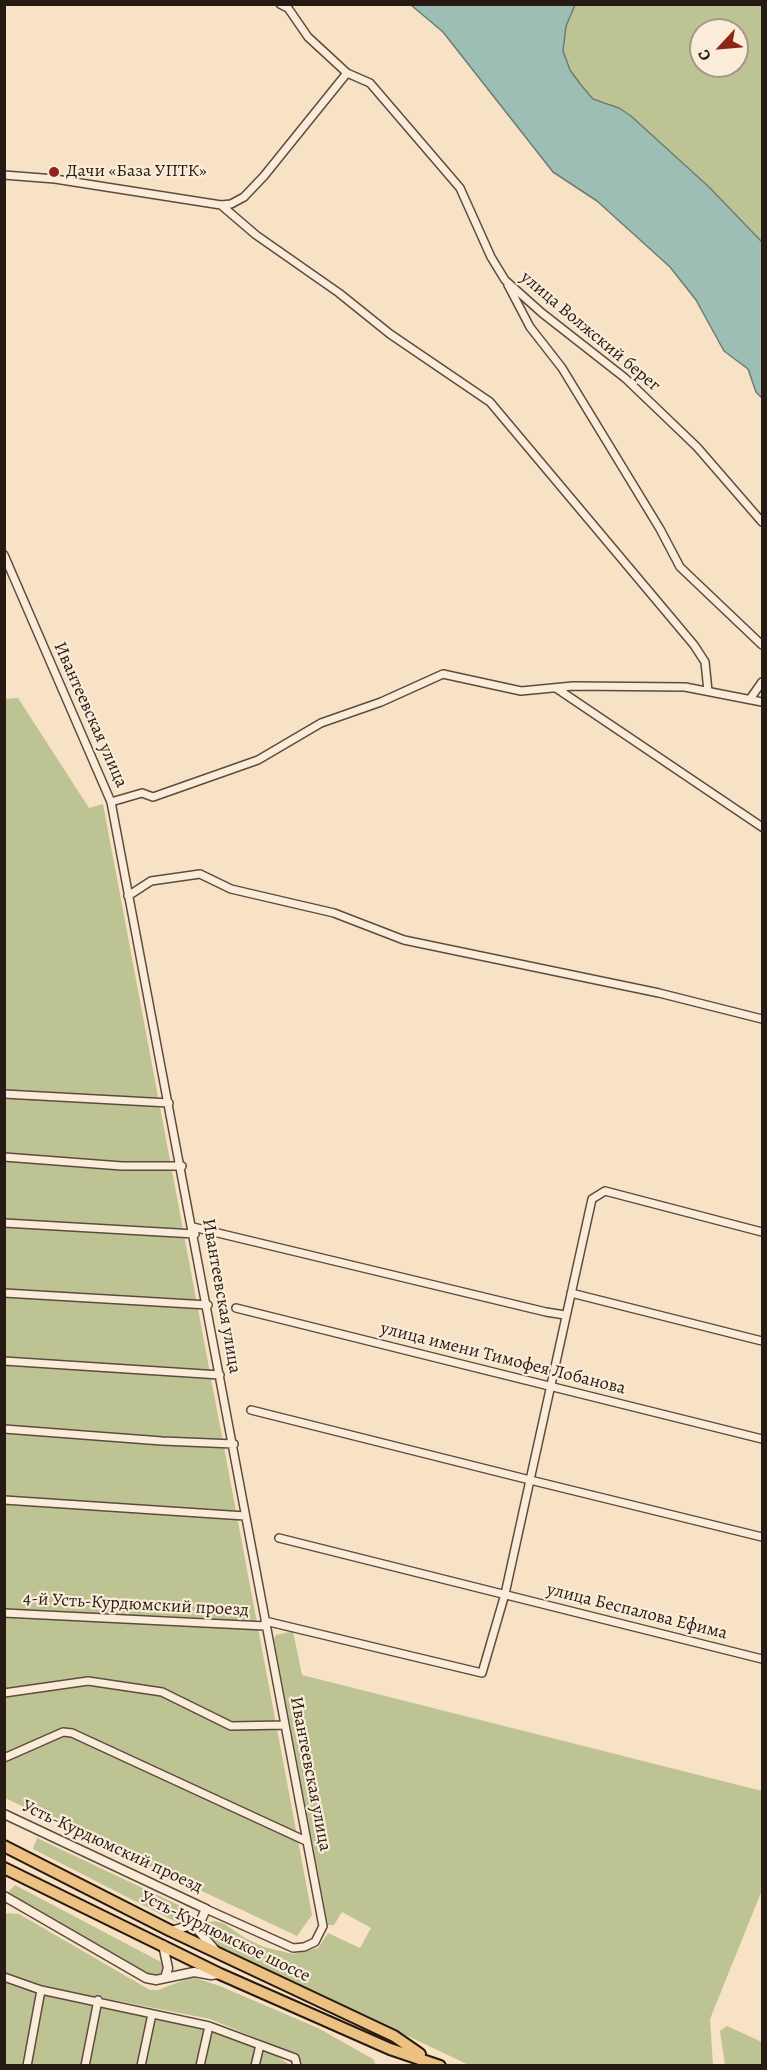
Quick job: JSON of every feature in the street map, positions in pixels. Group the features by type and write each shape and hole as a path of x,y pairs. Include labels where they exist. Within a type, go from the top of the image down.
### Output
{"main road":[{"name":"Усть-Курдюмское шоссе","path":"4,1846 171,1931 394,2036 441,2066"},
{"name":"Усть-Курдюмское шоссе","path":"4,1868 220,1974 390,2049 429,2060"}],"street":[{"name":"улица Волжский берег","path":"280,4 288,8 308,37 347,72 370,83 460,188 491,257 505,280 542,313 625,378 697,447 762,522"},
{"path":"4,175 55,179 221,205 244,197 264,176 347,72"},
{"path":"221,205 256,235 339,293 390,334 490,402 694,645 705,662 708,691"},
{"path":"505,280 531,327 562,368 660,529 680,567 762,645"},
{"name":"Ивантеевская улица","path":"4,555 111,802 182,1166 306,1841 324,1918 321,1935 315,1942 304,1947 293,1948 206,1909"},
{"path":"111,802 142,793 153,797 258,760 321,723 381,702 443,674 521,691 556,688 686,687 762,702"},
{"path":"750,699 762,682"},
{"path":"556,688 762,827"},
{"path":"128,896 151,881 200,874 231,889 334,914 404,940 648,991 762,1019"},
{"path":"4,1094 169,1103"},
{"path":"4,1158 122,1166 182,1166"},
{"path":"505,1594 592,1199 597,1193 605,1191 762,1232"},
{"path":"4,1223 194,1230 565,1315"},
{"path":"4,1293 208,1305"},
{"path":"571,1293 762,1341"},
{"name":"улица имени Тимофея Лобанова","path":"236,1308 762,1439"},
{"path":"4,1361 220,1375"},
{"path":"251,1410 762,1537"},
{"path":"4,1429 234,1444"},
{"path":"4,1500 245,1516"},
{"name":"улица Беспалова Ефима","path":"279,1538 762,1659"},
{"name":"4-й Усть-Курдюмский проезд","path":"4,1614 265,1624 482,1673 505,1594"},
{"path":"4,1693 88,1681 162,1692 231,1726 285,1725"},
{"path":"4,1758 63,1732 72,1733 306,1841"},
{"name":"Усть-Курдюмский проезд","path":"4,1815 206,1909"},
{"path":"5,1896 136,1974 156,1980 194,1972 220,1974"},
{"path":"206,1909 198,1923 198,1929 216,1952"},
{"path":"171,1931 198,1923"},
{"path":"163,1946 168,1968 165,1978"},
{"path":"4,1977 41,1990 98,2000 209,2026 295,2058 297,2066"},
{"path":"27,2066 41,1990"},
{"path":"85,2066 98,2000"},
{"path":"141,2066 152,2014"},
{"path":"200,2066 209,2026"},
{"path":"255,2066 260,2045"}],"green space":[{"path":"575,5 762,5 762,242 709,187 631,116 609,103 593,99 570,70 563,51 566,26"},
{"path":"18,698 89,808 103,804 312,1915 297,1936 5,1798 4,699"},
{"path":"293,1631 302,1675 762,1791 762,1890 710,2019 713,2065 469,2065 213,1944 202,1930 207,1922 223,1923 245,1938 264,1947 293,1954 318,1948 328,1933 360,1948 371,1928 342,1912 334,1925 328,1925 274,1639 276,1635"},
{"path":"37,1838 187,1909 191,1921 186,1925 172,1920 33,1849"},
{"path":"15,1885 161,1962 164,1966 162,1973 158,1975 139,1971 7,1893"},
{"path":"19,1914 150,1990 158,1990 192,1977 220,1986 318,2028 373,2059 376,2065 300,2065 297,2055 210,2019 42,1986 5,1973 5,1915"},
{"path":"5,1980 213,2032 272,2053 290,2065 5,2066"},
{"path":"727,2026 762,2042 762,2065 725,2065 720,2031"}],"water":[{"path":"411,5 575,5 566,26 563,51 570,70 581,85 593,99 619,108 631,116 709,187 762,242 762,398 756,392 748,369 724,351 696,300 670,267 597,201 553,172 443,32"}],"place":[{"name":"Дачи «База УПТК»","path":"54,172"}]}
